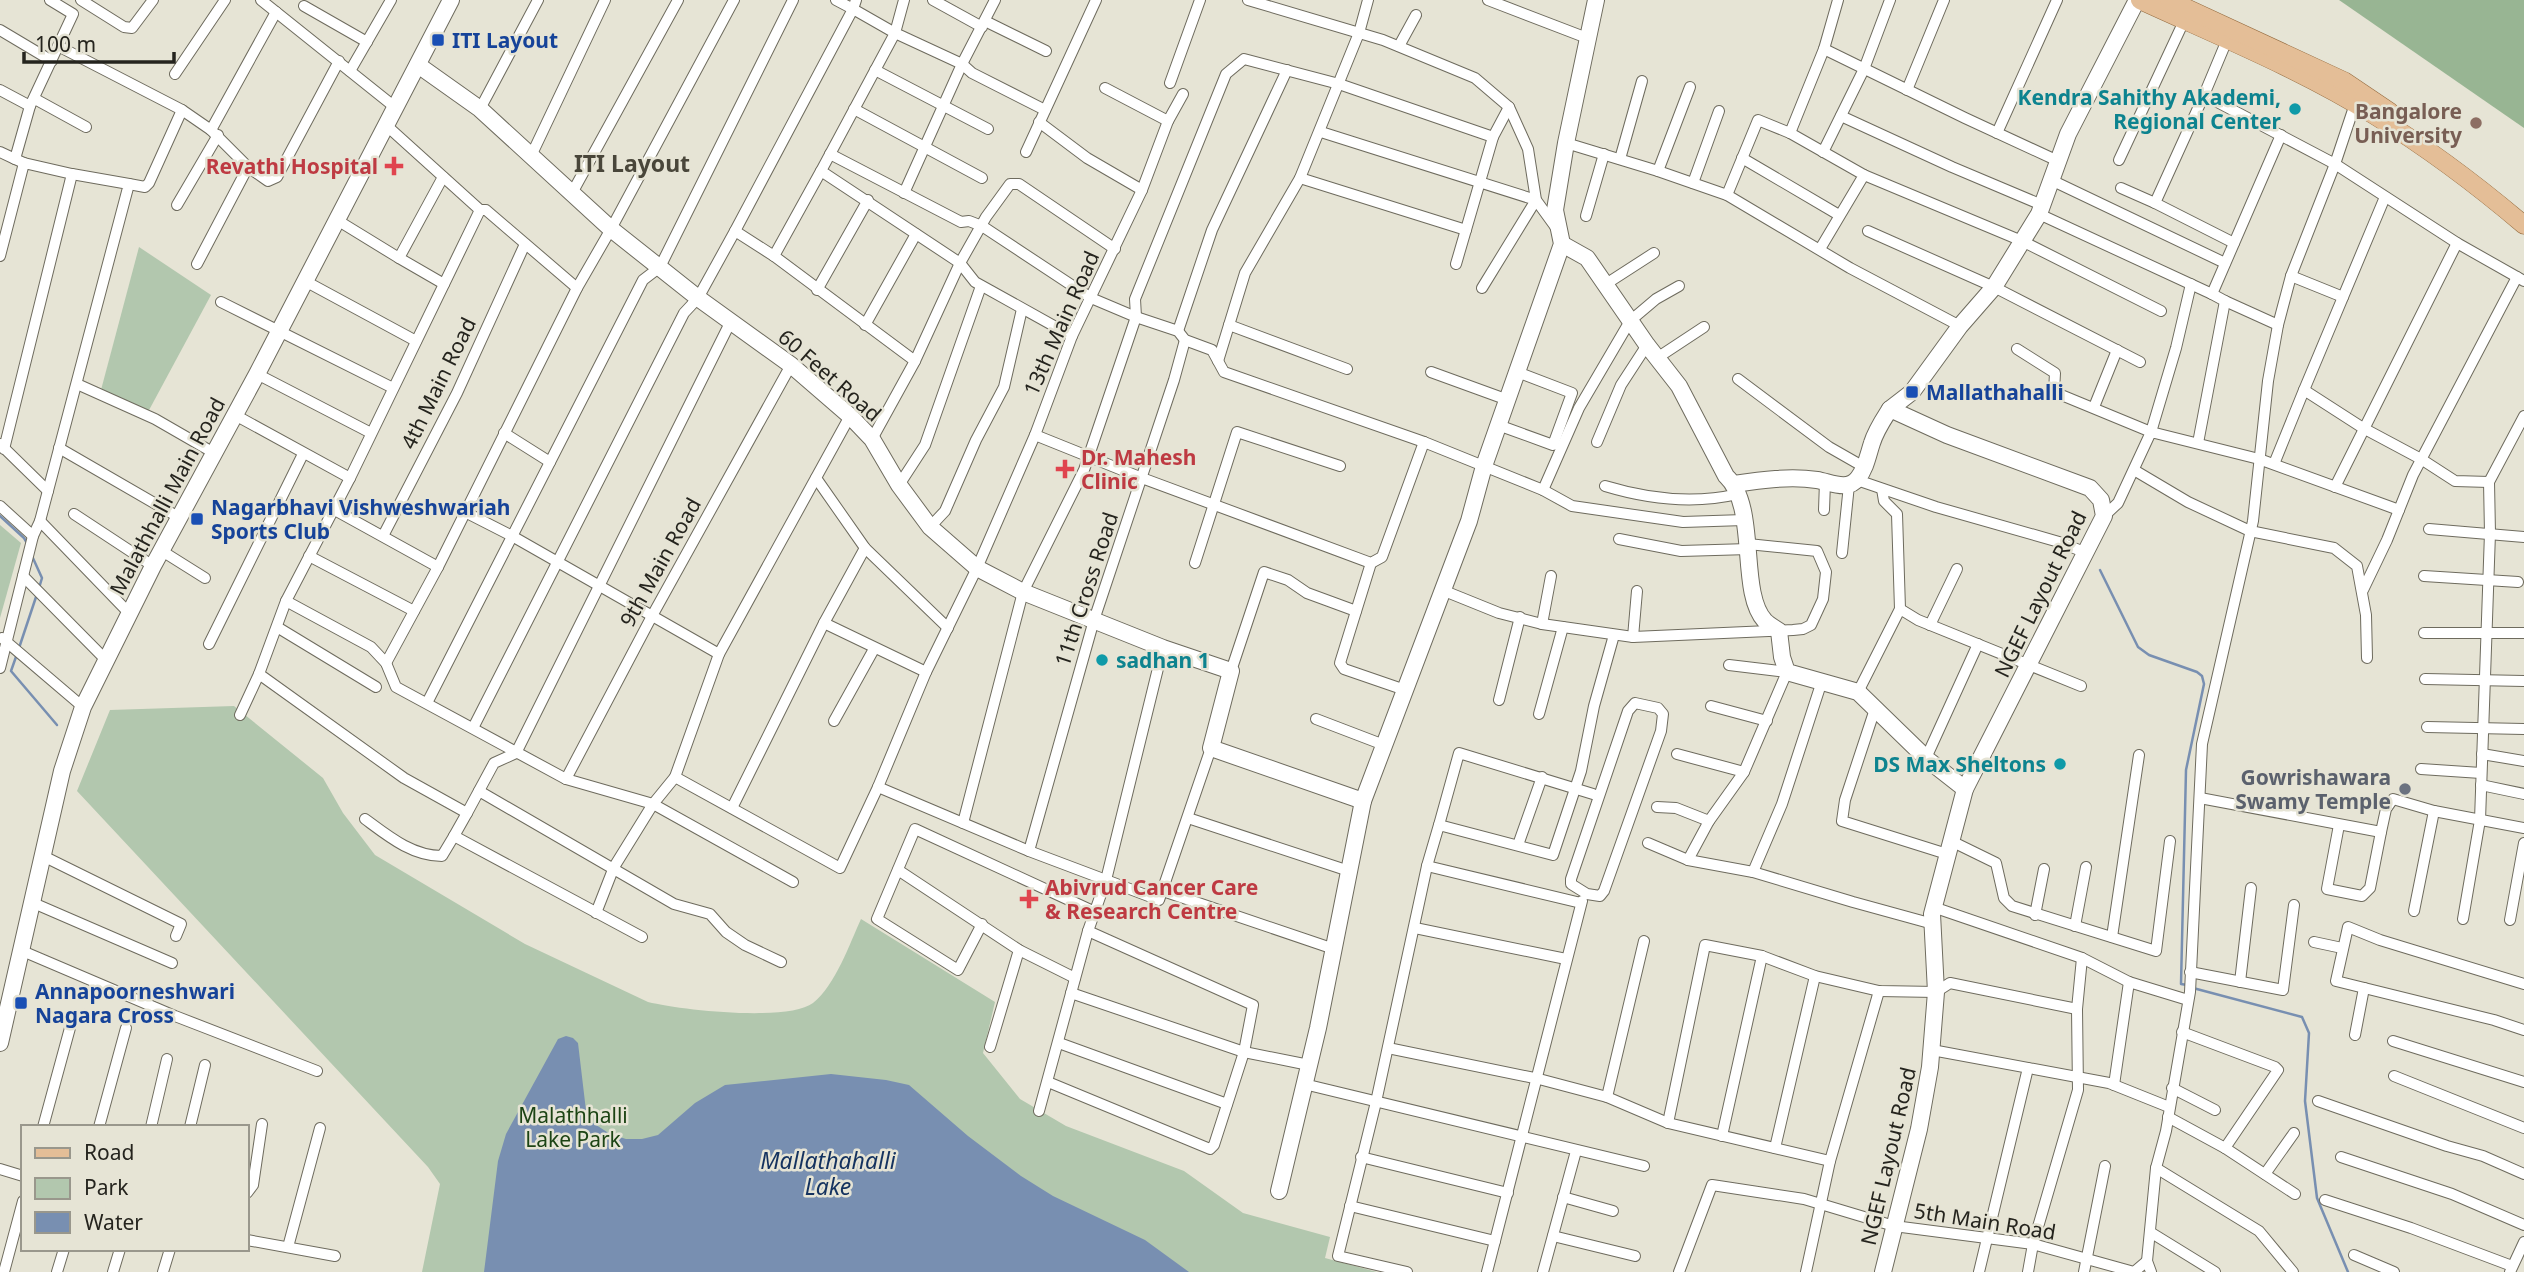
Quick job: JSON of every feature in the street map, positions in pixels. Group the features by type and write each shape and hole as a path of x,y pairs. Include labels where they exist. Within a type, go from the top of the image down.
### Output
{"main road":[{"path":"2138,0 2319,84 2355,104 2445,164 2524,225"},
{"path":"2169,0 2344,81 2470,168 2524,211"}],"street":[{"path":"50,0 73,14"},
{"path":"1,249 32,103 80,0 124,27 132,28 153,0"},
{"path":"175,74 225,0"},
{"path":"261,0 396,108"},
{"path":"350,71 391,0"},
{"name":"Malathhalli Main Road","path":"0,1043 41,855 62,771 83,707 153,566 257,374 451,0"},
{"path":"480,110 538,0"},
{"path":"531,156 605,0"},
{"path":"572,193 678,0"},
{"path":"386,663 438,567 577,288 734,0"},
{"path":"427,703 643,280 660,267 793,0"},
{"path":"836,0 855,4 895,33 962,64 972,73 1045,110"},
{"path":"774,257 895,33 904,0"},
{"path":"933,0 1046,51"},
{"path":"904,193 962,64 995,0"},
{"path":"1026,152 1096,0"},
{"path":"1170,83 1200,0"},
{"path":"1248,0 1359,33 1475,78 1508,107 1528,149 1536,200 1561,239 1587,258 1679,386 1736,489 1744,520 1756,605 1765,621 1779,631 1787,672 1744,772 1709,821 1688,860"},
{"path":"1218,361 1245,273 1300,178 1321,132 1359,33 1368,0"},
{"path":"1488,0 1587,38"},
{"path":"1279,1191 1334,949 1363,801 1469,521 1484,466 1561,239 1555,209 1596,0"},
{"path":"1790,133 1824,49 1838,0"},
{"path":"1823,152 1864,69 1889,0"},
{"path":"1907,90 1944,0"},
{"path":"1997,133 2057,0"},
{"path":"1842,553 1857,477 1881,423 1890,409 1912,392 1960,326 1994,287 2022,241 2040,210 2068,134 2138,0"},
{"path":"294,25 306,3 367,42"},
{"path":"473,728 684,313 698,298 855,4"},
{"path":"177,205 276,12"},
{"path":"1399,47 1416,15"},
{"path":"2119,160 2184,20"},
{"path":"0,30 51,61"},
{"path":"2155,203 2227,40"},
{"path":"58,46 183,110 214,132 248,167 268,181 277,177 339,61"},
{"path":"1824,49 2058,161"},
{"path":"962,823 1023,592 1090,456 1136,317 1135,299 1226,74 1244,59 1339,84 1493,137"},
{"name":"60 Feet Road","path":"418,65 480,110 611,229 698,298 791,365 850,416 872,439 899,485 930,527 977,568 1023,592 1163,648 1231,671"},
{"path":"875,70 988,129"},
{"name":"11th Cross Road","path":"1029,851 1094,620 1174,380 1181,335 1212,230 1287,70"},
{"path":"1620,159 1642,81"},
{"path":"1658,171 1690,87"},
{"path":"1105,88 1168,121"},
{"path":"0,90 86,127"},
{"name":"13th Main Road","path":"732,808 840,868 926,672 977,568 1035,435 1072,336 1115,249 1142,190 1168,121 1183,94"},
{"path":"2204,95 2334,164 2457,243 2520,279 2421,459 2363,590"},
{"path":"2149,1267 2156,1167 2189,986 2202,744 2250,531 2268,381 2278,325 2291,276 2355,104"},
{"path":"1456,264 1493,137 1508,107"},
{"path":"854,109 982,178"},
{"path":"0,152 20,161 72,174 145,187 183,110"},
{"path":"1693,183 1719,111"},
{"path":"1841,116 2278,325"},
{"path":"1727,195 1758,120 1790,133 1864,175 2022,241 2161,311"},
{"path":"1039,122 1087,158 1142,190"},
{"path":"387,126 480,210 486,210 577,288"},
{"path":"1321,132 1536,200"},
{"path":"2212,293 2281,135"},
{"path":"1566,143 1727,195 1850,268 1960,326"},
{"path":"830,154 961,222 969,220 982,226 1091,298 1181,335 1212,351 1224,372 1423,442 1543,491 1572,506 1683,522 1744,520"},
{"path":"1586,216 1604,155"},
{"path":"1742,158 1839,215"},
{"path":"197,264 248,167"},
{"path":"821,171 960,264 981,286 1072,336"},
{"path":"48,491 2,447 72,174"},
{"path":"1820,249 1864,175"},
{"path":"399,258 443,177"},
{"path":"1300,178 1466,230"},
{"path":"2051,180 2225,263"},
{"path":"872,439 915,361 960,264 1005,187 1014,183 1115,249"},
{"path":"0,668 3,639 40,521 129,184"},
{"path":"2122,188 2234,243"},
{"path":"2274,464 2385,197"},
{"path":"817,290 868,200"},
{"path":"1482,288 1536,200"},
{"path":"240,715 259,674 286,601 350,478 480,210"},
{"path":"337,220 444,284"},
{"path":"735,231 915,361"},
{"path":"1868,232 1994,287 2140,362"},
{"path":"865,325 916,233"},
{"path":"2335,487 2457,243"},
{"name":"4th Main Road","path":"383,536 457,393 525,244"},
{"path":"1606,284 1654,253"},
{"path":"2291,276 2343,298"},
{"path":"305,281 416,341"},
{"path":"2104,516 2118,503 2151,432 2176,348 2191,284"},
{"path":"899,485 925,445 981,286"},
{"path":"1543,491 1579,408 1630,321 1656,299 1679,286"},
{"path":"2198,443 2225,301"},
{"path":"221,302 393,388"},
{"path":"930,527 945,511 976,440 1004,387 1022,309"},
{"path":"365,819 396,842 427,856 442,856 494,762 516,752 731,321"},
{"path":"1229,325 1347,369"},
{"path":"1597,442 1621,385 1652,352 1704,327"},
{"path":"2017,349 2054,373 2054,392 2151,432 2259,459 2399,510"},
{"path":"2094,407 2118,350"},
{"name":"9th Main Road","path":"566,779 652,616 791,365"},
{"path":"1431,372 1507,400"},
{"path":"1499,425 1553,445 1572,393 1517,372"},
{"path":"257,374 372,433"},
{"path":"1738,379 1829,447 1857,477 1882,489 1936,507 2059,542 2084,552"},
{"path":"77,384 155,419 214,453"},
{"path":"2304,390 2455,481 2489,482"},
{"name":"NGEF Layout Road","path":"1883,1272 1919,1129 1932,1050 1936,992 1933,915 1965,789 2104,516 2101,500 2090,488 1947,435 1890,409"},
{"path":"235,415 350,478"},
{"path":"596,913 614,867 653,804 675,777 719,654 850,416"},
{"path":"2463,919 2480,820 2490,533 2489,482 2524,416"},
{"path":"1195,563 1237,432 1340,466"},
{"path":"504,433 550,462"},
{"path":"1035,435 1371,563"},
{"path":"1405,690 1341,667 1340,663 1371,563 1382,557 1423,442"},
{"path":"59,448 180,518"},
{"path":"209,644 303,454"},
{"path":"2134,470 2188,502 2250,531 2334,548 2357,566 2367,615 2367,658"},
{"path":"1605,486 1687,501 1716,499 1766,479 1825,482 1857,477"},
{"path":"816,478 865,548 948,628"},
{"path":"1824,510 1825,482"},
{"path":"1858,692 1900,609 1897,514 1884,501 1882,489"},
{"path":"0,506 32,540"},
{"path":"333,509 438,567"},
{"path":"465,512 719,654"},
{"path":"74,514 153,566"},
{"path":"40,521 129,613"},
{"path":"2428,529 2524,537"},
{"path":"1443,590 1499,613 1542,624 1633,637 1803,629 1811,625 1823,599 1826,572 1816,551 1748,546 1681,551 1619,539"},
{"path":"675,777 732,808 824,623 865,548"},
{"path":"162,551 205,578"},
{"path":"309,556 414,611"},
{"path":"1930,625 1957,569"},
{"path":"877,787 1029,851 1159,900 1188,818 1231,671 1264,572 1288,580 1307,593 1356,611"},
{"path":"23,576 106,660"},
{"path":"1542,624 1550,576"},
{"path":"2424,576 2518,582"},
{"path":"1633,637 1637,592"},
{"path":"286,601 371,647 386,663 396,687 566,779 653,804 793,882"},
{"path":"1900,609 1930,625 2081,687"},
{"path":"1499,700 1520,617"},
{"path":"824,623 926,672"},
{"path":"276,627 376,687"},
{"path":"1539,715 1563,627"},
{"path":"2424,633 2524,633"},
{"path":"1439,825 1553,855 1575,789 1614,635"},
{"path":"3,639 83,707"},
{"path":"1926,758 1978,644"},
{"path":"1039,1111 1088,931 1106,880 1163,648"},
{"path":"834,721 874,649"},
{"path":"1730,665 1787,672 1858,692 1926,758 1965,789"},
{"path":"259,674 404,778 467,813"},
{"path":"2425,679 2524,681"},
{"path":"1753,872 1782,804 1822,681"},
{"path":"1427,866 1583,900 1600,896 1661,731 1664,714 1658,708 1635,704 1628,711 1571,879 1571,884 1583,900"},
{"path":"1712,706 1767,721"},
{"path":"1875,709 1845,800 1842,821 1949,848 1996,863 2004,898 2012,906 2156,951 2170,841"},
{"path":"1316,719 1384,745"},
{"path":"2427,727 2524,729"},
{"path":"1210,748 1363,801"},
{"path":"1407,1272 1338,1256 1376,1102 1427,866 1460,752 1593,794"},
{"path":"1677,754 1744,772"},
{"path":"2482,754 2524,761"},
{"path":"2112,937 2139,755"},
{"path":"2421,769 2481,773"},
{"path":"1518,845 1542,777"},
{"path":"2481,785 2524,794"},
{"path":"479,790 674,904 710,914 726,932 745,945 781,962"},
{"path":"2200,798 2381,832"},
{"path":"2339,825 2328,889 2362,896 2370,888 2386,809 2393,799 2434,811 2524,828"},
{"path":"1657,807 1676,808 1709,821"},
{"path":"2414,911 2434,811"},
{"path":"1188,818 1349,871"},
{"path":"982,925 958,970 877,919 915,829 1095,912"},
{"path":"454,836 642,937"},
{"path":"1648,843 1688,860 1753,872 1853,902 1933,915 2082,958 2129,982 2189,986 2240,982 2283,990 2294,905"},
{"path":"2510,920 2524,843"},
{"path":"41,855 181,924 176,936"},
{"path":"2075,926 2086,867"},
{"path":"2035,915 2044,869"},
{"path":"898,870 1019,950 1075,978"},
{"path":"2240,982 2251,887"},
{"path":"1163,891 1334,949"},
{"path":"1487,1272 1539,1079 1566,959 1583,900"},
{"path":"31,902 173,963"},
{"path":"2524,984 2380,940 2348,927 2336,981 2494,1020 2524,1030"},
{"path":"1415,928 1566,959"},
{"path":"1048,1082 1210,1149 1214,1145 1244,1052 1253,1005 1088,931"},
{"path":"1607,1097 1644,941"},
{"path":"2314,942 2342,948"},
{"path":"1668,1123 1705,945 1762,956 1815,976 1879,991 1936,992 1950,983 2077,1009"},
{"path":"20,950 175,1016 317,1071"},
{"path":"990,1047 1019,950"},
{"path":"1723,1136 1762,956"},
{"path":"2028,1272 2033,1244 2078,1090 2077,1009 2082,958"},
{"path":"0,965 16,969"},
{"path":"1775,1148 1815,976"},
{"path":"2114,1085 2129,982"},
{"path":"2356,1035 2364,988"},
{"path":"1806,1272 1830,1161 1879,991"},
{"path":"1071,993 1244,1052 1309,1065"},
{"path":"44,1125 73,1017"},
{"path":"100,1125 126,1028"},
{"path":"2182,1032 2275,1066 2277,1070 2225,1148"},
{"path":"2393,1041 2524,1082"},
{"path":"1059,1043 1227,1104"},
{"path":"1388,1048 1539,1079 1607,1097 1668,1123 1830,1161"},
{"path":"1932,1050 2114,1085 2168,1112 2295,1194"},
{"path":"151,1125 167,1059"},
{"path":"190,1125 205,1065"},
{"path":"1979,1272 2028,1068"},
{"path":"2394,1076 2524,1128"},
{"path":"1304,1084 1644,1166"},
{"path":"2172,1087 2215,1110"},
{"path":"2318,1101 2483,1156 2524,1174"},
{"path":"248,1192 253,1185 262,1124"},
{"path":"288,1247 320,1128"},
{"path":"2265,1174 2294,1133"},
{"path":"1543,1272 1576,1151"},
{"path":"1361,1157 1508,1193"},
{"path":"2341,1157 2452,1195 2524,1225"},
{"path":"2084,1272 2105,1167"},
{"path":"2156,1167 2259,1231 2293,1272"},
{"path":"0,1168 21,1175"},
{"name":"5th Main Road","path":"1679,1272 1712,1185 1804,1199 1894,1226 2033,1244 2134,1272 2149,1267"},
{"path":"1563,1197 1613,1211"},
{"path":"2325,1200 2411,1228 2511,1269 2523,1248"},
{"path":"1350,1206 1495,1241"},
{"path":"4,1272 21,1208"},
{"path":"2150,1231 2215,1272"},
{"path":"1553,1236 1635,1256"},
{"path":"248,1240 335,1256"},
{"path":"57,1272 63,1251"},
{"path":"113,1272 119,1251"},
{"path":"163,1272 169,1251"},
{"path":"2354,1255 2394,1272"}],"green space":[{"path":"2339,0 2524,0 2524,128"},
{"path":"139,247 211,295 148,412 101,390"},
{"path":"0,525 21,543 0,618"},
{"name":"Malathhalli Lake Park","path":"234,706 323,778 343,813 375,855 525,944 648,1002 733,1013 800,1009 813,1003 828,986 861,919 995,1002 983,1053 1020,1099 1066,1126 1184,1171 1243,1213 1330,1237 1325,1258 1377,1272 422,1272 440,1184 428,1167 77,791 110,710"}],"water":[{"name":"Mallathahalli Lake","path":"566,1036 578,1043 587,1119 610,1134 626,1139 658,1135 695,1103 725,1085 831,1074 909,1085 968,1136 1021,1176 1053,1196 1145,1240 1189,1272 484,1272 498,1161 506,1134 558,1039"}],"waterway":[{"path":"0,516 27,543"},
{"path":"32,556 42,578 39,588"},
{"path":"2100,570 2138,647 2149,655 2197,672 2202,676 2204,684 2186,770 2181,984 2187,985"},
{"path":"19,648 37,594"},
{"path":"17,654 11,671 57,725"},
{"path":"2193,988 2302,1017 2309,1033 2305,1101 2317,1198 2348,1272"}],"place":[{"name":"ITI Layout","path":"438,40"},
{"name":"Kendra Sahithy Akademi, Regional Center","path":"2295,109"},
{"name":"Bangalore University","path":"2476,123"},
{"name":"Revathi Hospital","path":"394,166"},
{"name":"Mallathahalli","path":"1912,392"},
{"name":"Dr. Mahesh Clinic","path":"1065,469"},
{"name":"Nagarbhavi Vishweshwariah Sports Club","path":"197,519"},
{"name":"sadhan 1","path":"1102,660"},
{"name":"DS Max Sheltons","path":"2060,764"},
{"name":"Gowrishawara Swamy Temple","path":"2405,789"},
{"name":"Abivrud Cancer Care & Research Centre","path":"1029,899"},
{"name":"Annapoorneshwari Nagara Cross","path":"21,1003"}],"district":[{"name":"ITI Layout","path":"632,163"}]}
